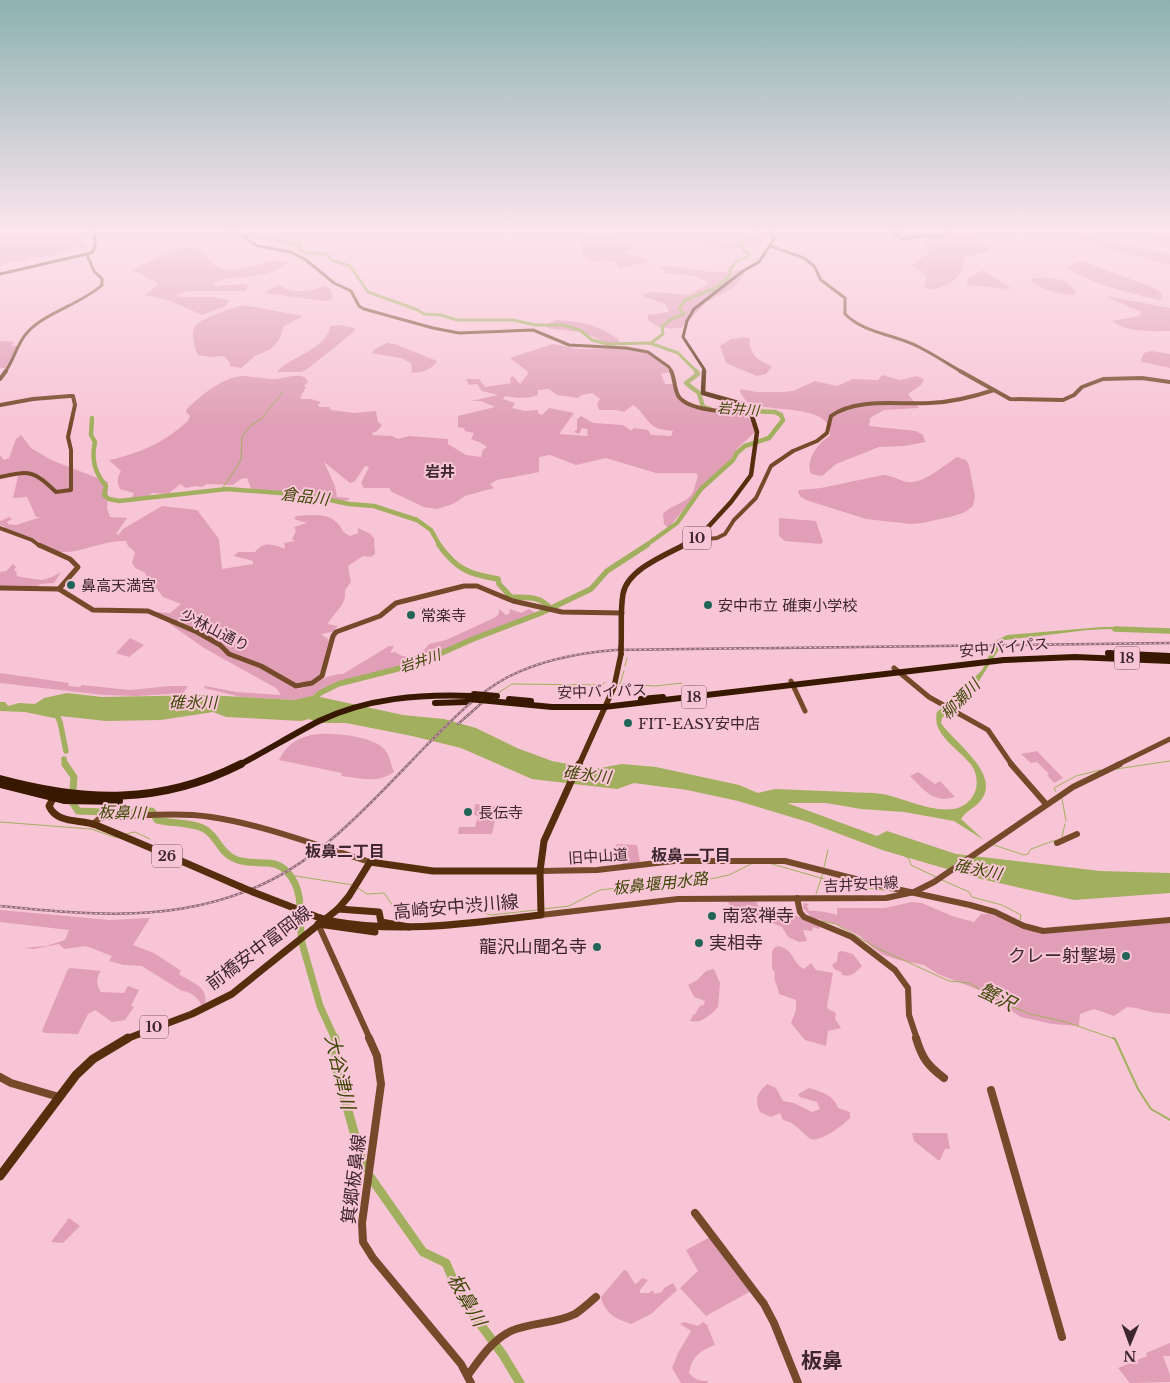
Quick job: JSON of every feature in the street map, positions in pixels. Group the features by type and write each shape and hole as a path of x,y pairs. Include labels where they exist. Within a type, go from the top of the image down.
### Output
{"highway":[{"name":"安中バイパス","path":"520,702 605,705 1040,653 1100,653 1170,660"},
{"name":"安中バイパス","path":"997,658 1083,656 1170,660"},
{"path":"434,691 470,698"},
{"path":"238,767 321,720 360,706 390,699 434,695 520,702"},
{"path":"0,784 55,796 107,802 164,794 199,784 238,767 335,718 364,708 398,701 434,698 470,698 520,702"},
{"path":"435,703 470,698"},
{"path":"0,779 55,796"}],"main road":[{"path":"709,297 700,303 689,316 684,333 685,341 704,369 703,393 714,398 739,402 750,413"},
{"name":"10","path":"540,871 544,841 617,678 621,651 623,593 629,580 648,564 695,540 731,502 747,481 752,471 757,442 756,424 750,413"},
{"name":"26","path":"55,796 49,806 55,816 93,824 319,921"},
{"name":"旧中山道","path":"370,862 429,870 540,871"},
{"name":"前橋安中富岡線","path":"0,1176 84,1066 101,1051 116,1043 223,1000 308,932 319,921 338,909 370,862"},
{"name":"高崎安中渋川線","path":"319,921 377,928 417,929 541,911 540,871"},
{"path":"338,909 379,912 381,922 417,929"},
{"path":"319,921 354,930 394,932 429,928"}],"street":[{"path":"0,379 15,357 27,332 44,319 58,314 88,297"},
{"path":"354,297 359,306 364,309 433,328 459,333 533,330 569,346 626,348 648,352 669,367 673,374 678,396 685,402 712,411 750,413"},
{"path":"843,297 845,298 845,314 852,321 893,338 918,345 1010,399 1063,400 1074,395 1082,387 1098,380 1142,378 1170,382"},
{"path":"695,540 717,538 725,534 734,520 753,503 771,466 799,448 817,441 827,433 831,416 838,411 870,404 926,403 965,399 994,390"},
{"path":"0,405 33,399 70,396 73,396 75,405 68,426 72,466 70,482 72,487 69,492 56,492 44,479 29,474 20,473 0,477"},
{"path":"0,528 32,540 44,549 72,560 78,567 58,589 0,588"},
{"name":"少林山通り","path":"58,589 88,608 102,611 144,610 154,613 197,632 220,645 229,654 261,666 293,685 301,687 312,683 322,676 333,636 336,632 380,616 396,603 430,596 460,586 485,589 513,601 567,613 622,613"},
{"path":"896,670 940,703 988,730 1021,778 1046,804"},
{"path":"792,683 805,711"},
{"name":"吉井安中線","path":"541,911 678,899 876,899 914,892 932,883 1046,804 1089,778 1170,739"},
{"path":"93,824 102,818 199,816 235,822 370,862"},
{"path":"1057,843 1077,834"},
{"name":"旧中山道","path":"540,871 596,870 674,861 775,860 799,863 870,883 989,910 1024,926 1043,931 1170,920"},
{"path":"797,898 800,912 804,917 852,937 895,970 904,981 908,988 909,1015 922,1057 931,1068 944,1078"},
{"name":"箕郷板鼻線","path":"319,921 380,1067 380,1091 362,1223 363,1242 373,1258 456,1357 470,1379"},
{"path":"0,1077 59,1098"},
{"path":"991,1090 1062,1337"},
{"path":"695,1214 764,1304 774,1323 798,1383"},
{"path":"470,1379 487,1352 510,1331 567,1318 586,1307 596,1297"}],"shaded area":[{"path":"151,297 212,297 229,300 226,306 202,315 168,300"},
{"path":"291,297 333,297 331,300 325,301"},
{"path":"644,297 717,297 707,302 681,328 660,327 648,320 648,315 668,312 665,304"},
{"path":"1106,297 1170,308 1170,331 1140,331 1126,328 1112,321 1140,316 1141,312"},
{"path":"1144,297 1162,297 1163,298 1159,300"},
{"path":"243,305 303,316 284,326 279,340 271,349 255,356 241,368 230,366 230,363 224,356 198,355 193,334 194,328 202,321 216,314"},
{"path":"556,320 573,321 597,327 619,340 619,343 616,345 608,344 585,333 547,328 547,324"},
{"path":"339,325 355,328 355,331 306,370 301,372 277,372 323,340 330,326"},
{"path":"746,337 750,339 751,349 756,357 772,367 766,374 757,376 726,363 720,346 731,339"},
{"path":"0,341 14,342 11,346 18,346 6,368 0,368"},
{"path":"387,343 395,344 437,361 430,368 412,373 411,363 401,358 371,353"},
{"path":"553,344 580,349 625,348 647,353 668,367 669,372 661,374 665,384 674,384 679,399 712,412 745,415 755,424 756,431 738,448 731,459 700,488 668,528 664,524 663,514 690,496 698,476 696,473 656,473 606,458 576,465 550,455 539,457 539,472 497,480 490,484 494,488 465,496 453,504 437,509 424,507 392,492 389,488 364,488 361,483 369,467 365,466 355,481 350,483 324,462 335,486 337,497 350,498 348,500 341,501 313,494 251,489 247,478 241,479 233,485 207,484 202,487 186,488 180,484 168,494 152,493 147,497 131,499 134,493 120,489 118,480 121,471 109,460 151,446 170,435 188,421 190,416 186,412 187,409 198,398 220,383 242,376 272,379 295,376 306,378 308,382 304,386 306,387 300,398 302,399 321,402 318,405 319,407 329,407 331,410 354,413 376,411 378,422 382,425 377,431 372,433 373,435 392,436 398,439 409,436 448,439 448,444 466,455 481,457 483,450 487,447 471,439 474,433 458,427 458,416 495,407 481,401 471,401 498,395 482,391 477,384 469,385 466,379 479,379 485,387 511,383 510,378 513,376 520,384 528,374 527,371 510,358","holes":["549,389 557,395 578,398 592,393 600,399 597,404 599,410 624,412 633,405 657,428 673,431 671,436 651,435 648,430 633,428 632,431 623,425 593,423 581,416 577,419 577,429 574,432 579,434 582,428 587,429 588,436 559,434 574,413 549,408 542,415 538,413 538,410 525,411 512,408 515,403 503,399 505,396 522,398 534,396 538,395 538,390"]},
{"path":"1151,351 1170,354 1170,368 1142,362 1141,359 1144,353"},
{"path":"882,375 900,380 916,376 924,379 921,385 908,394 919,408 884,410 870,418 869,426 916,431 923,435 925,442 904,446 879,447 836,464 822,476 811,474 810,463 817,447 830,436 829,426 822,418 799,411 759,406 745,400 740,392 741,389 756,392 793,391 815,381 837,386 853,379 878,380"},
{"path":"21,435 31,448 51,460 108,482 107,508 110,517 127,518 116,534 118,535 123,529 162,506 197,510 219,539 222,569 253,564 253,561 234,556 238,552 255,552 261,546 268,544 285,549 284,543 295,541 292,539 296,531 294,527 307,523 294,519 296,516 325,516 335,521 344,533 350,536 358,533 358,528 369,533 374,538 375,554 371,557 363,556 348,566 351,582 345,590 342,604 328,624 338,626 332,632 321,634 329,640 320,675 306,683 297,684 231,653 155,612 170,613 181,604 163,597 144,572 135,568 132,563 135,552 128,546 126,541 109,542 77,551 60,552 50,549 29,537 5,530 4,526 0,525 0,521 9,517 12,519 7,522 8,524 16,525 41,517 36,517 27,497 13,498 21,471 0,475 0,455 4,460 9,458 16,439"},
{"path":"957,457 966,460 969,465 975,496 973,506 965,512 954,516 911,524 866,519 806,500 798,492 799,490 821,488 883,475 913,482 933,474"},
{"path":"779,518 816,521 823,542 821,544 785,541 779,536"},
{"path":"13,564 16,567 14,570 17,572 16,575 20,577 42,580 61,572 54,583 41,584 34,588 0,587 0,572 6,571"},
{"path":"499,609 506,615 509,614 510,609 521,613 529,609 536,613 542,611 420,662 341,682 309,697 295,700 241,697 204,688 205,686 236,692 281,695 276,688 204,648 167,622 205,637 223,652 260,667 297,689 337,674 343,674 389,646 394,646 390,653 395,652 402,656 413,657 429,644 446,640 494,618 499,614"},
{"path":"130,638 144,645 129,657 116,653"},
{"path":"0,673 69,683 68,686 80,687 82,685 130,690 188,686 183,693 138,696 103,695 0,683"},
{"path":"318,734 343,735 372,741 380,745 385,750 394,772 381,778 362,779 341,776 342,773 279,760 286,749 294,742"},
{"path":"1037,751 1063,778 1054,783 1047,775 1049,774 1037,762 1031,763 1021,754"},
{"path":"918,772 935,784 940,781 955,797 941,799 930,794 910,776"},
{"path":"475,804 498,807 492,834 458,834 459,827 475,827 478,816 474,815"},
{"path":"616,844 637,845 640,862 622,865 621,850 617,850"},
{"path":"725,901 756,901 762,915 765,915 768,910 780,912 788,917 800,917 820,926 819,929 813,927 812,931 803,930 807,941 799,942 788,937 782,927 760,918 735,917 734,913 738,910 730,909 729,903"},
{"path":"912,902 922,903 952,916 974,922 981,914 989,914 1004,918 1041,934 1170,922 1170,1014 1127,1007 1114,1016 1094,1009 1080,1014 1079,1026 1052,1024 1021,1017 979,990 938,974 924,965 883,955 860,936 836,924 811,917 803,908 804,903 809,904 807,906 809,911 820,911 837,915 837,908 885,908"},
{"path":"0,910 110,920 150,918 133,945 154,953 181,971 179,974 202,989 205,1005 202,1006 191,994 182,991 142,966 124,965 109,961 112,956 86,946 64,949 59,944 34,949 23,948 46,946 65,940 69,930 0,922"},
{"path":"778,946 788,950 804,969 811,963 816,970 833,973 827,1006 828,1009 836,1013 835,1019 841,1028 828,1031 826,1046 805,1040 791,1023 796,1010 796,1000 779,994 775,972 772,969 772,952"},
{"path":"842,951 853,954 862,966 851,975 842,975 832,965 837,961 838,952"},
{"path":"68,969 101,971 97,981 101,992 124,993 128,986 139,990 131,1006 134,1007 125,1020 112,1022 95,1010 88,1014 78,1034 45,1033 42,1031"},
{"path":"714,969 720,983 718,1007 702,1020 690,1021 700,1006 704,1005 705,1001 694,997 688,985 696,981 706,971"},
{"path":"767,1084 776,1088 783,1101 794,1103 812,1112 820,1109 817,1102 800,1097 798,1094 809,1088 823,1093 834,1100 838,1108 850,1112 850,1118 824,1137 818,1139 809,1138 795,1125 783,1120 780,1113 771,1117 760,1112 757,1100"},
{"path":"912,1133 947,1133 950,1149 945,1149 940,1160 938,1160 914,1141"},
{"path":"69,1218 80,1226 63,1243 51,1242"},
{"path":"710,1237 751,1291 706,1316 680,1288 698,1271 686,1250"},
{"path":"624,1270 627,1271 635,1284 642,1278 648,1280 640,1290 640,1293 650,1293 652,1290 655,1294 662,1292 664,1288 673,1283 677,1290 651,1314 631,1324 616,1318 608,1312 601,1297"},
{"path":"684,1322 698,1326 703,1322 707,1325 715,1345 698,1355 690,1367 689,1373 693,1377 697,1380 708,1381 707,1383 681,1383 672,1368 678,1353 691,1331 680,1324"},
{"path":"1170,1343 1170,1356 1163,1356 1170,1375 1170,1382 1130,1383 1118,1368 1147,1356 1146,1353"}],"water":[{"name":"碓氷川","path":"1121,627 1123,632 1110,629 1088,630 1005,640 979,681 942,718 941,723 972,757 984,777 986,787 983,797 961,819 984,840 954,821 904,812 861,809 826,803 787,803 877,836 887,831 956,854 1100,871 1170,873 1170,893 1074,900 981,879 882,850 808,822 738,801 687,790 634,783 617,789 532,779 461,748 346,723 319,723 309,719 301,721 226,717 213,712 161,720 106,721 60,716 54,718 25,712 0,711 0,702 5,702 8,706 19,703 35,704 44,698 67,693 102,697 207,695 295,700 315,695 314,697 403,715 444,719 476,728 517,748 552,761 595,769 622,764 656,767 739,785 758,793 775,789 874,793 945,810 957,808 967,803 975,792 976,779 972,766 942,735 936,720 937,712 982,670 997,640 1007,635"}],"waterway":[{"name":"岩井川","path":"381,297 424,314 441,315 457,320 513,320 535,325 562,325 580,330 592,340 607,344 650,343 678,353 696,371"},
{"path":"651,343 663,334 662,327 671,319 684,314 679,309 685,300 694,297"},
{"name":"岩井川","path":"696,371 698,374 686,383 699,393 703,407 710,409"},
{"path":"222,489 241,460 242,437 250,426 261,419 282,393"},
{"name":"岩井川","path":"645,546 677,523 701,489 733,460 737,453 745,446 769,438 783,420 781,415 775,412 722,410"},
{"name":"倉品川","path":"92,418 91,435 95,442 93,455 95,466 106,486 104,495 109,499 119,501 227,489 306,495 349,504 374,506 417,520 431,530 440,546"},
{"name":"倉品川","path":"439,545 464,570 498,579 499,584 511,597 537,599 550,608"},
{"name":"岩井川","path":"310,702 320,693 338,684 417,664 473,639 541,613 591,589 607,571 647,545"},
{"name":"柳瀬川","path":"1115,629 1170,631"},
{"path":"625,666 627,658"},
{"path":"620,684 624,671"},
{"path":"498,693 512,684 602,685 605,682"},
{"path":"623,684 655,686 682,683"},
{"name":"板鼻川","path":"55,711 60,722 66,751"},
{"name":"板鼻川","path":"64,759 65,765"},
{"path":"1116,769 1170,761"},
{"name":"板鼻川","path":"65,764 74,777 72,802 78,811 134,813 152,811 157,820 201,827 210,833 225,852 237,860 275,864 282,867 292,877 298,891 300,905"},
{"path":"1056,792 1054,788 1076,776 1100,770"},
{"path":"1062,799 1066,821"},
{"path":"0,822 91,829 117,838"},
{"path":"1062,837 1065,824"},
{"path":"126,834 135,832 150,839"},
{"path":"994,845 1024,855 1028,854 1031,849 1056,840"},
{"name":"蟹沢","path":"824,867 828,850"},
{"path":"903,855 909,859 911,865 936,877"},
{"name":"板鼻堰用水路","path":"543,909 569,906 600,890 634,886 643,883 690,879 706,880 729,875 751,864"},
{"name":"板鼻堰用水路","path":"772,864 821,878"},
{"name":"板鼻堰用水路","path":"821,878 823,873"},
{"name":"板鼻堰用水路","path":"289,875 353,885"},
{"name":"蟹沢","path":"816,894 821,878"},
{"name":"板鼻堰用水路","path":"821,878 849,886 892,891"},
{"path":"942,880 969,892 972,897 1002,905 1021,915 1020,920"},
{"name":"板鼻堰用水路","path":"358,888 367,894 384,893 395,909 406,910 452,904 491,915 537,910"},
{"name":"大谷津川","path":"300,920 302,943 320,1006 335,1039"},
{"name":"蟹沢","path":"822,921 836,924 875,947 949,981 969,983 999,1001 1030,1014 1066,1022 1115,1039"},
{"name":"大谷津川","path":"335,1038 337,1071 364,1168"},
{"name":"蟹沢","path":"1115,1039 1138,1089 1151,1109 1170,1120"},
{"name":"板鼻川","path":"371,1178 423,1252 446,1263 461,1298 503,1355 520,1383"}],"railway":[{"path":"0,906 101,914 166,911 198,906 231,897 263,884 287,872 309,857 351,822 454,718 484,692 506,678 532,666 559,658 615,650 1170,643"},
{"path":"458,724 484,701"}],"place":[{"name":"鼻高天満宮","path":"71,585"},
{"name":"安中市立 碓東小学校","path":"708,605"},
{"name":"常楽寺","path":"411,615"},
{"name":"FIT-EASY安中店","path":"628,723"},
{"name":"長伝寺","path":"468,812"},
{"name":"南窓禅寺","path":"712,916"},
{"name":"実相寺","path":"699,943"},
{"name":"龍沢山聞名寺","path":"597,947"},
{"name":"クレー射撃場","path":"1126,956"}],"district":[{"name":"岩井","path":"440,471"},
{"name":"板鼻二丁目","path":"345,851"},
{"name":"板鼻一丁目","path":"691,855"},
{"name":"板鼻","path":"822,1361"}]}
